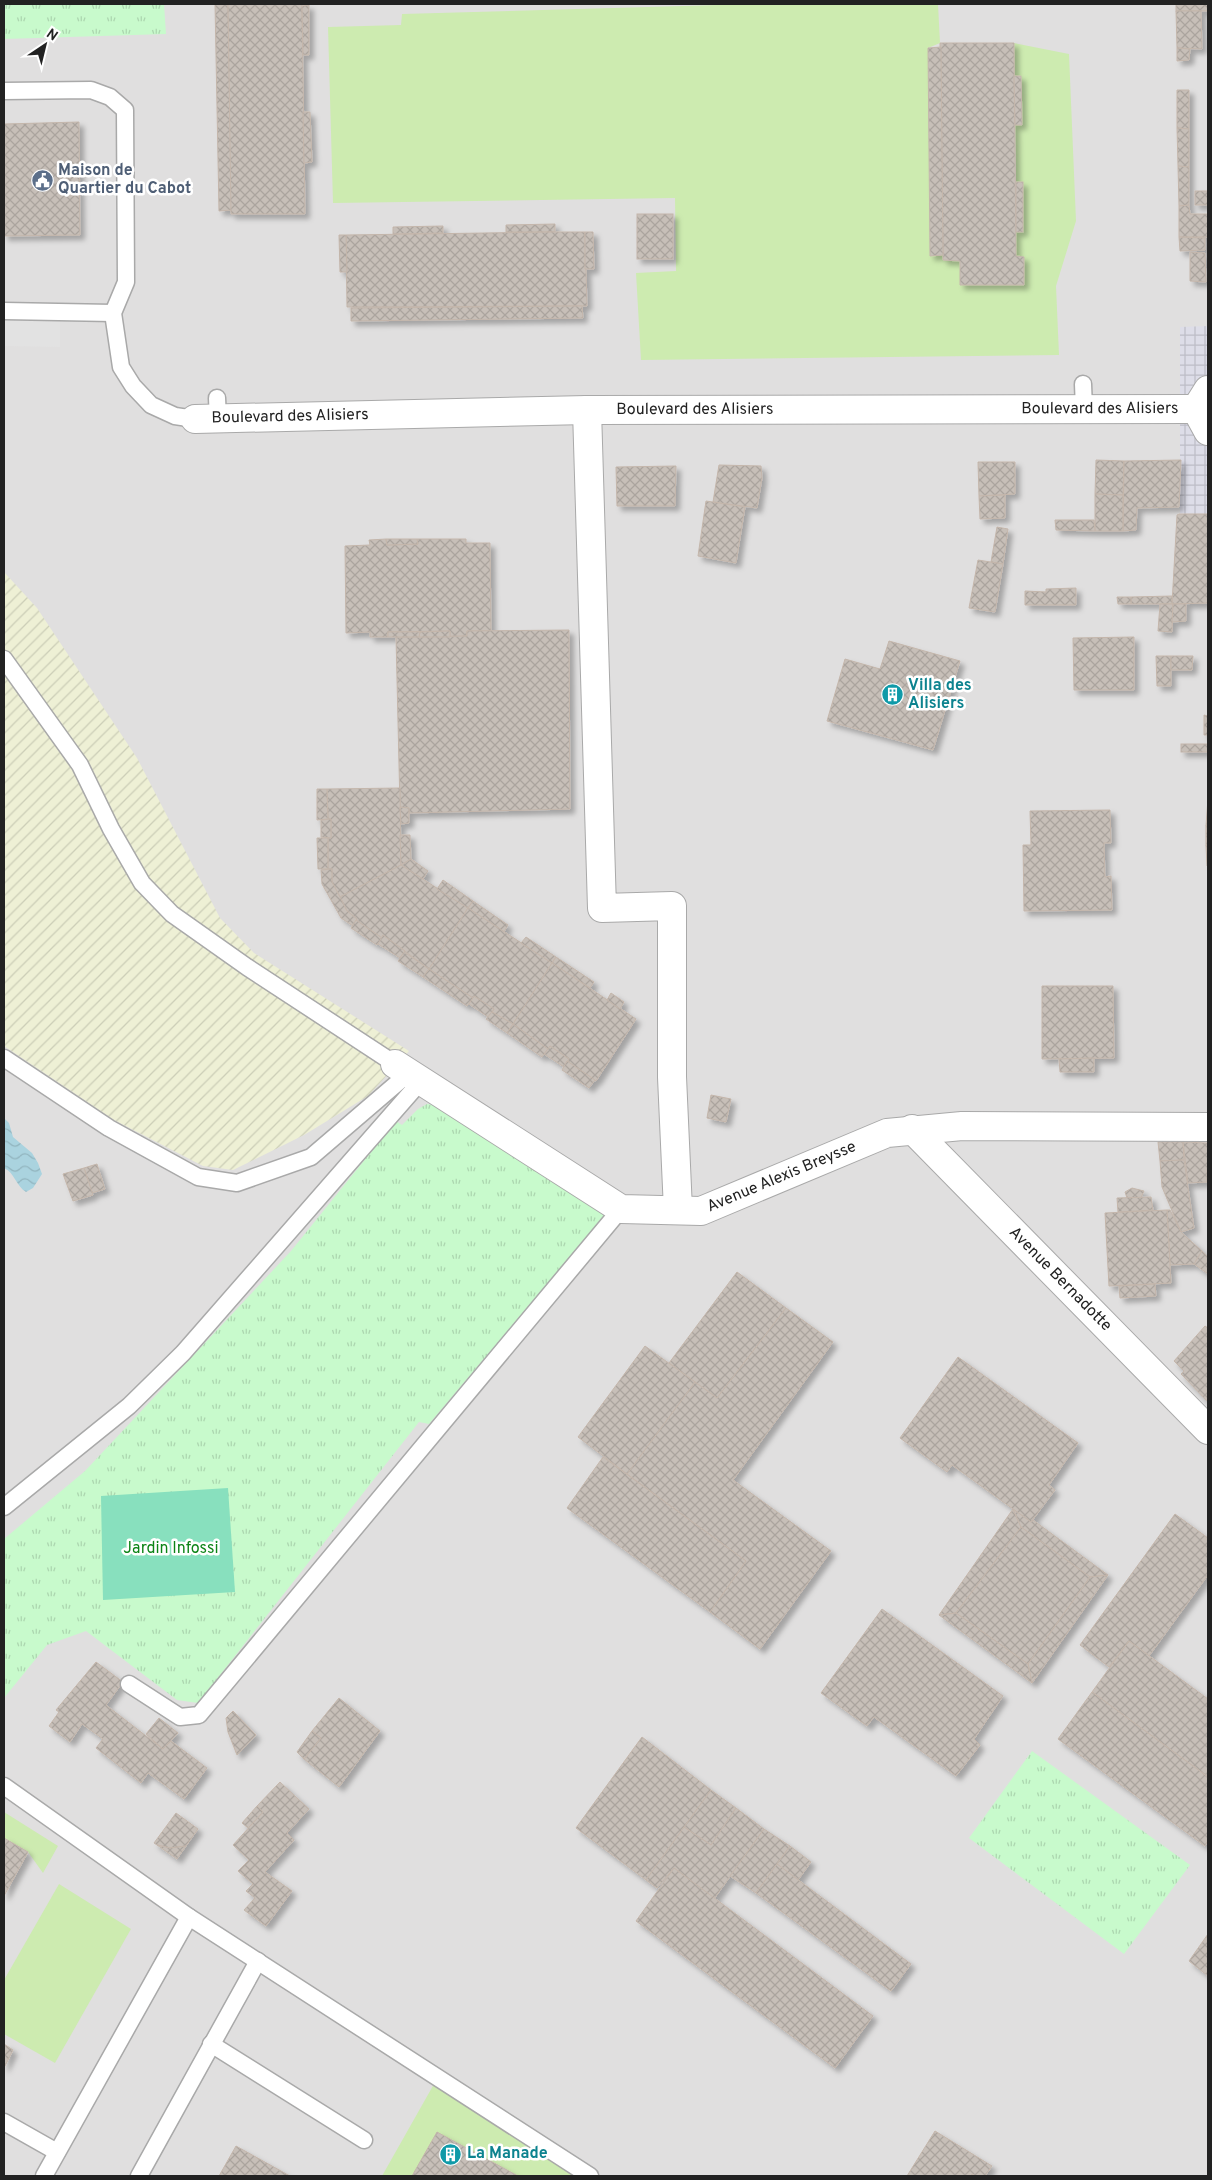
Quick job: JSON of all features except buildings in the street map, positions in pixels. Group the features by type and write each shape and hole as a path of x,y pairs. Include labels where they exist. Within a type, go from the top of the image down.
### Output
{"street":[{"name":"Boulevard des Alisiers","path":"210,412 587,410 1084,396 1204,410"},
{"path":"587,410 602,908 672,906 672,1077 678,1210"},
{"path":"408,1073 621,1209"},
{"name":"Avenue Alexis Breysse","path":"621,1209 701,1211 887,1133 912,1129 962,1126 1208,1127"},
{"name":"Avenue Bernadotte","path":"912,1129 1208,1430"}],"lane":[{"path":"4,91 91,90 110,97 125,110 126,282 113,313 120,367 132,386 151,405 175,416 210,412"},
{"path":"4,312 113,313"},
{"path":"4,659 80,765 111,830 142,883 172,914 246,967 408,1073"},
{"path":"4,1058 110,1128 198,1177 237,1183 311,1157 408,1073"},
{"path":"4,1507 128,1406 183,1353 408,1073"},
{"path":"129,1684 180,1717 199,1715 621,1209"},
{"path":"4,1786 189,1917 590,2176"},
{"path":"44,2176 189,1917"},
{"path":"138,2176 258,1961"},
{"path":"212,2044 364,2140"},
{"path":"4,2122 57,2152"}],"shaded area":[{"path":"4,4 1208,4 1208,2176 4,2176"},
{"path":"4,311 60,313 60,347 4,346"},
{"path":"1208,326 1208,514 1180,514 1180,327"}],"green space":[{"path":"4,4 164,4 166,34 4,39"},
{"path":"753,4 938,4 940,43 928,48 930,256 943,255 943,260 960,261 960,285 1024,285 1024,257 1016,256 1016,232 1023,232 1023,182 1016,182 1015,125 1022,125 1021,76 1014,76 1014,43 1069,54 1076,221 1056,286 1059,355 641,360 636,273 676,271 675,198 333,203 328,27 401,25 402,14"},
{"path":"4,572 37,608 137,758 220,918 254,953 409,1051 368,1096 304,1135 233,1170 203,1166 114,1120 4,1046"},
{"name":"Jardin Infossi","path":"427,1104 436,1105 606,1214 429,1424 419,1422 198,1703 177,1700 86,1631 47,1645 4,1698 4,1539 85,1471 291,1251 396,1121 402,1125 418,1109"},
{"path":"228,1488 235,1592 103,1600 101,1496"},
{"path":"1032,1751 1190,1865 1124,1954 969,1838"},
{"path":"4,1812 58,1846 43,1873 28,1852 4,1838"},
{"path":"59,1884 131,1929 55,2063 4,2034 4,1980"},
{"path":"434,2084 578,2176 518,2176 437,2133 412,2176 382,2176"}],"water":[{"path":"4,1118 9,1123 13,1137 32,1153 42,1174 33,1188 26,1192 4,1168"}],"place":[{"name":"Maison de Quartier du Cabot","path":"42,180"},
{"name":"Villa des Alisiers","path":"892,695"},
{"name":"La Manade","path":"451,2154"}]}
